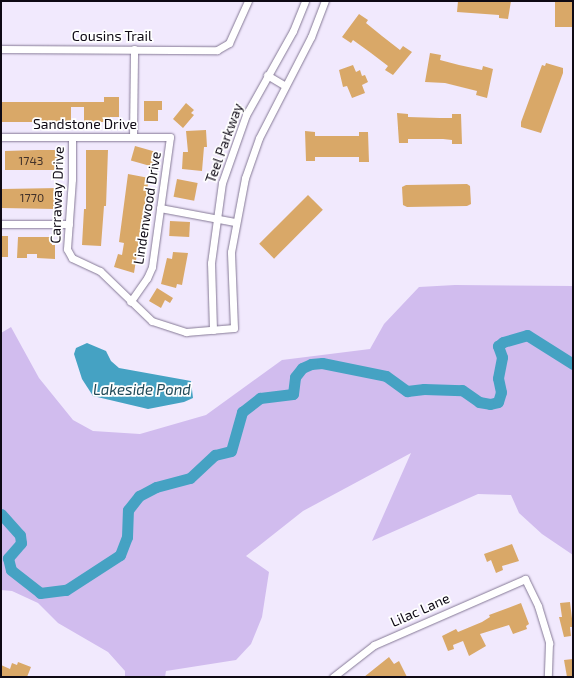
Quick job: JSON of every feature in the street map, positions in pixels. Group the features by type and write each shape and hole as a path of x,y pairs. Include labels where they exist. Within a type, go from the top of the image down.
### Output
{"street":[{"name":"Cousins Trail","path":"1,48 223,48 229,43 248,1"},
{"name":"Teel Parkway","path":"213,330 211,263 216,218 227,166 246,115 267,75 293,31 305,1"},
{"path":"160,208 235,222 245,178 255,150 285,86 311,37 325,1"},
{"path":"133,137 134,49"},
{"path":"267,75 285,86"},
{"name":"Sandstone Drive","path":"1,137 170,137"},
{"name":"Carraway Drive","path":"72,137 67,249 72,258 100,271 116,285 130,302 152,321 172,329 186,332 234,328 230,272 235,222"},
{"name":"Lindenwood Drive","path":"130,302 147,278 152,266 170,137"},
{"path":"1,224 69,224"},
{"name":"Lilac Lane","path":"333,677 360,654 381,642 525,580 538,606 549,643 548,677"}],"shaded area":[{"path":"455,285 573,286 573,555 542,534 519,513 511,495 478,494 372,541 411,453 303,511 246,556 269,572 262,617 251,644 236,660 166,671 165,677 125,677 125,671 108,652 58,623 38,603 12,591 1,590 1,333 11,327 39,378 73,420 93,431 140,434 206,415 282,360 370,349 384,324 419,287"}],"water":[{"name":"Lakeside Pond","path":"87,343 106,351 111,361 119,368 191,381 193,398 184,402 148,409 93,396 82,379 74,354 76,348"}],"building":[{"path":"458,1 511,1 508,19 499,18 499,15 457,12"},
{"path":"555,1 573,1 573,27 555,27"},
{"path":"359,14 368,20 366,23 400,50 403,46 412,52 393,75 385,70 388,66 371,53 353,40 351,43 342,37"},
{"path":"430,53 441,55 440,60 459,65 482,70 483,66 493,69 487,98 476,95 477,91 445,83 425,82"},
{"path":"546,63 563,68 563,73 541,133 521,127 521,122 542,65 545,66"},
{"path":"353,65 356,72 360,70 362,76 365,75 368,82 362,85 365,93 352,98 347,86 343,87 339,70"},
{"path":"104,97 119,97 119,117 110,117 110,122 84,122 84,107 71,107 71,122 1,122 1,102 104,102"},
{"path":"144,101 162,101 162,110 158,110 158,121 144,121"},
{"path":"186,103 194,110 191,113 194,115 183,128 173,119"},
{"path":"397,113 408,114 408,117 440,118 452,118 452,114 461,114 462,144 452,144 452,140 443,139 408,139 408,143 399,143"},
{"path":"206,130 207,147 204,147 202,171 182,169 183,152 188,152 186,131"},
{"path":"305,131 315,132 315,136 359,136 359,132 368,132 369,162 359,162 359,157 315,157 315,161 306,161"},
{"path":"135,146 156,152 152,166 131,160"},
{"path":"59,150 59,170 5,170 5,151"},
{"path":"86,150 108,150 106,206 104,206 101,246 82,245 84,209 86,209"},
{"path":"128,174 149,178 134,273 114,267 118,254 122,255 124,243 119,242"},
{"path":"177,179 198,183 194,201 174,197"},
{"path":"467,184 470,186 471,204 467,206 407,207 403,205 402,187 406,185"},
{"path":"59,188 59,196 55,196 54,209 2,208 2,189"},
{"path":"308,195 323,210 274,259 259,244"},
{"path":"170,221 190,222 189,237 169,236"},
{"path":"2,236 8,236 8,257 2,257"},
{"path":"18,237 52,237 52,245 55,245 55,259 37,258 37,254 27,254 27,258 17,258"},
{"path":"173,252 188,253 182,285 177,284 176,288 161,284 167,258 172,259"},
{"path":"157,288 173,298 170,303 165,300 161,308 149,301"},
{"path":"512,544 519,561 502,566 503,570 496,573 491,560 487,562 484,554"},
{"path":"570,602 573,627 570,627 571,636 564,637 559,617 562,617 560,603"},
{"path":"521,603 529,624 526,626 527,629 513,634 509,625 480,634 486,646 469,656 463,641 453,645 454,649 448,651 442,636 456,629 458,632 482,622 490,617 489,615"},
{"path":"389,657 394,664 399,661 407,677 364,677"},
{"path":"573,659 573,677 567,677 564,660"},
{"path":"18,662 31,667 27,677 1,677 1,665 10,669 12,663 17,665"}],"waterway":[{"path":"1,514 20,535 21,543 8,558 11,570 40,593 66,590 120,555 127,537 128,510 139,496 156,487 190,478 215,455 231,451 242,412 260,398 293,394 295,377 302,368 311,364 322,363 386,376 407,391 424,389 462,390 479,402 490,404 498,402 501,392 498,378 502,357 498,346 503,342 527,335 573,364"}]}
